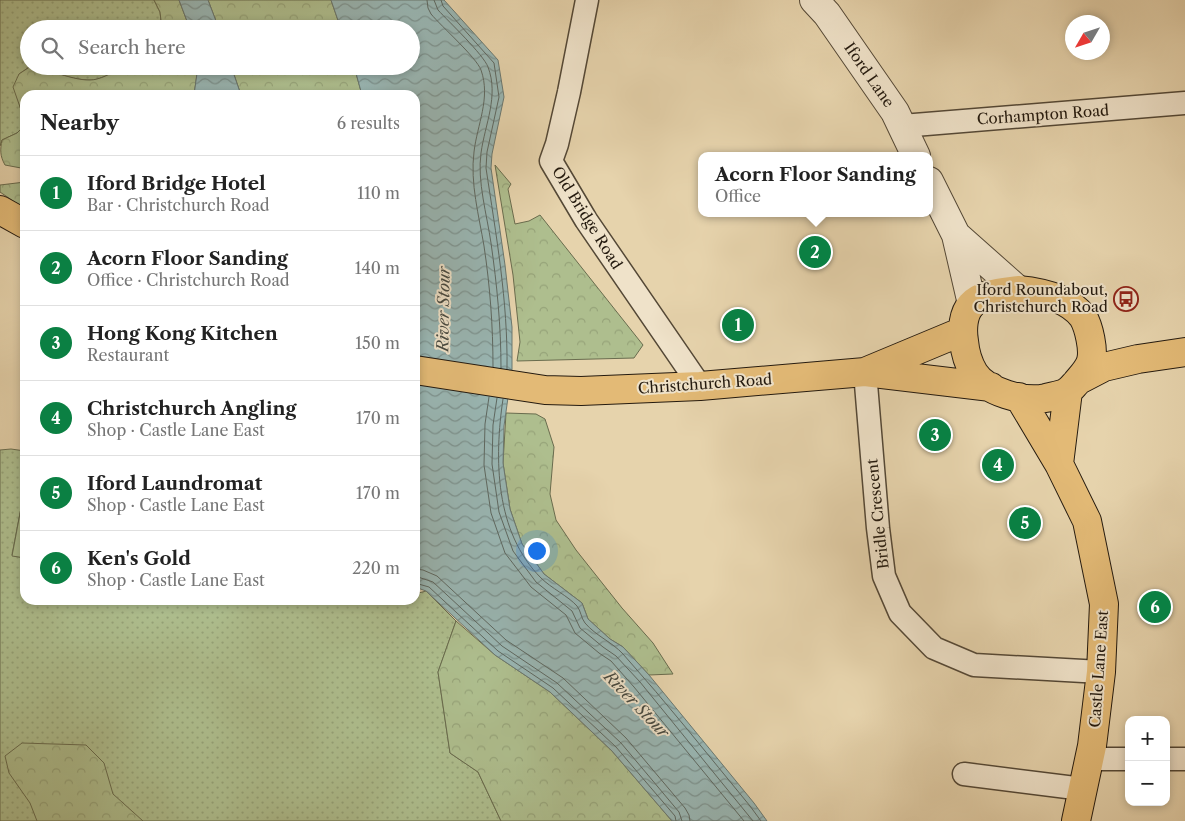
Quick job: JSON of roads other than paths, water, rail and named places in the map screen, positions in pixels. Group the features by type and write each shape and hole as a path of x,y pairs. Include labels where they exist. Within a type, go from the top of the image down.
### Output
{"main road":[{"path":"0,210 20,221"},
{"path":"1059,464 1074,385 1092,360 1091,337 1083,318 1070,306 1038,292 1018,290 985,296 972,304 965,316 962,331 966,353 975,374 991,387 1007,396 1044,398 1074,385 1104,367 1138,359 1185,352"},
{"name":"Christchurch Road","path":"865,372 962,331"},
{"path":"1091,337 1138,359"},
{"name":"Christchurch Road","path":"420,371 544,390 581,391 700,386 865,372 991,387"},
{"name":"Castle Lane East","path":"1019,397 1059,464 1087,521 1104,604 1101,672 1090,759 1076,821"}],"street":[{"name":"Old Bridge Road","path":"586,0 570,92 551,161 586,220 700,386"},
{"name":"Iford Lane","path":"814,0 827,14 895,112 914,152"},
{"name":"Corhampton Road","path":"902,126 1185,103"},
{"path":"933,189 956,235 972,304"},
{"path":"956,235 1018,290"},
{"name":"Bridle Crescent","path":"865,372 878,528 884,576 900,614 934,648 974,665 1101,672"},
{"path":"1090,759 1125,759"},
{"path":"1170,759 1185,759"},
{"path":"964,774 1083,789"}],"water":[{"path":"179,0 208,0 216,20 187,20"},
{"name":"River Stour","path":"331,0 444,0 498,60 504,97 492,154 491,168 512,327 512,369 504,426 503,463 510,509 522,544 544,574 582,603 588,619 610,639 623,647 649,675 767,821 672,821 612,751 550,692 495,655 426,591 420,589 420,90 361,90 356,75 420,75 420,20 338,20"},
{"path":"197,75 234,75 239,90 195,90"}],"place":[{"name":"Acorn Floor Sanding","path":"815,252"},
{"name":"Iford Roundabout, Christchurch Road","path":"1126,299"},
{"name":"Iford Bridge Hotel","path":"738,325"},
{"name":"Hong Kong Kitchen","path":"935,435"},
{"name":"Christchurch Angling","path":"998,465"},
{"name":"Iford Laundromat","path":"1025,523"},
{"name":"Ken's Gold","path":"1155,607"}]}
